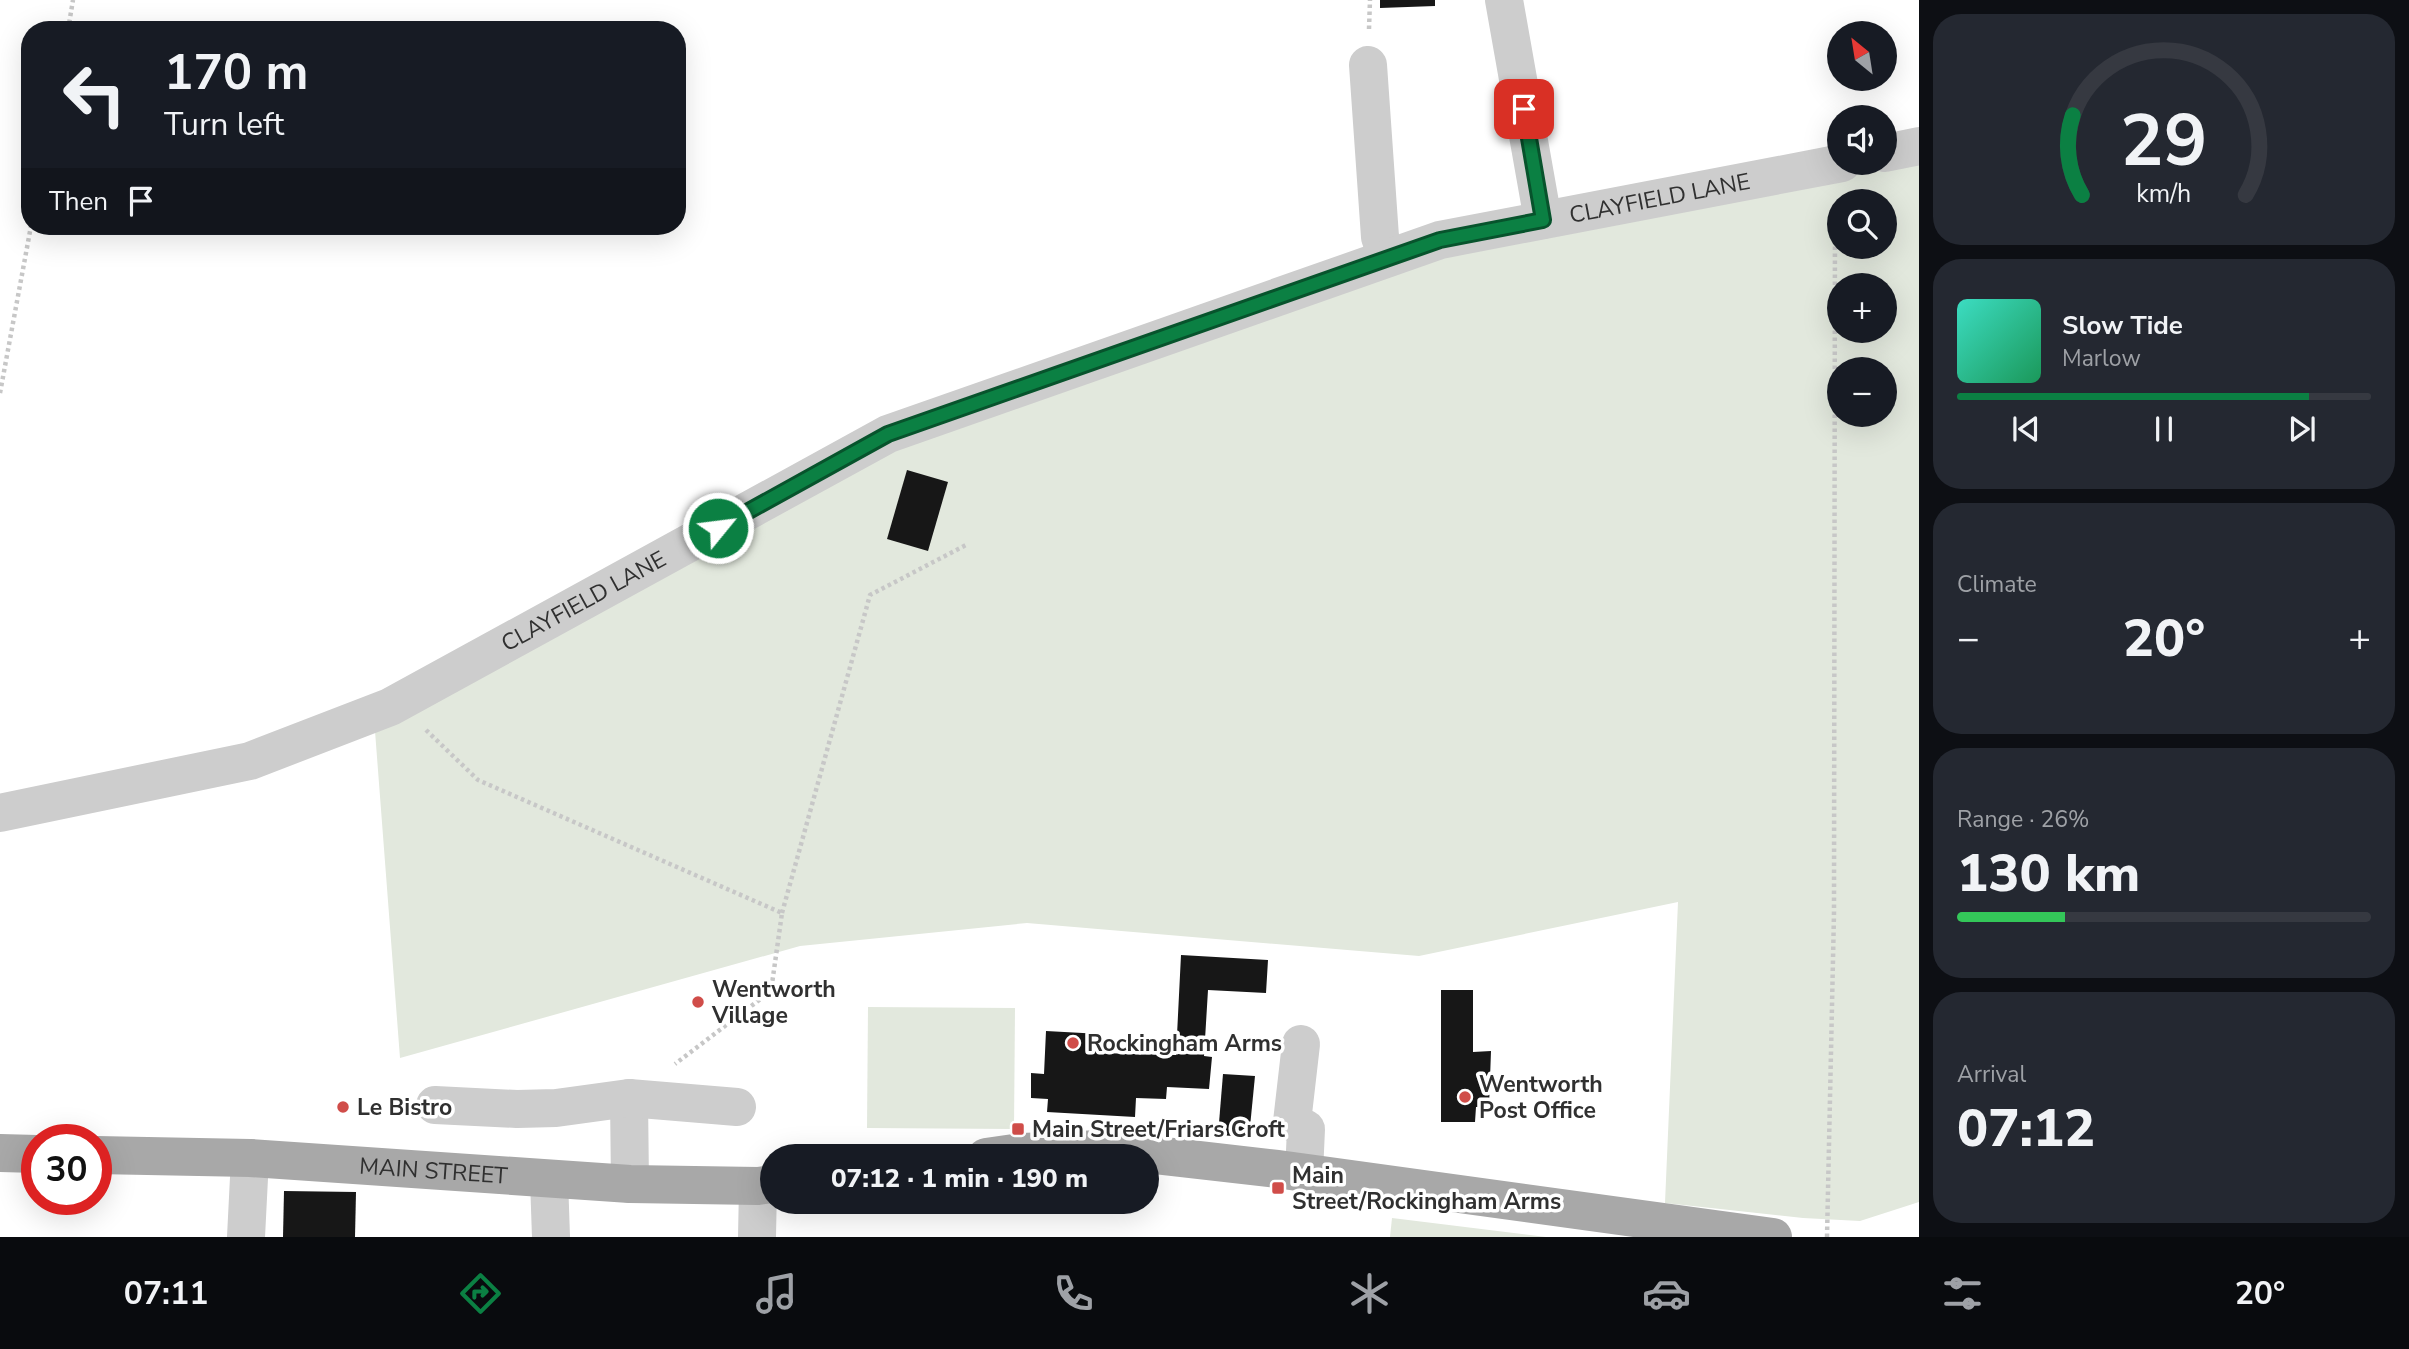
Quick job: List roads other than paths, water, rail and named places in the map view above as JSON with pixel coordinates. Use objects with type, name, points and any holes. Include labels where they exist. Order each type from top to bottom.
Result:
[{"type":"main road","points":[[0,1153],[21,1154]]},
{"type":"main road","name":"MAIN STREET","points":[[112,1155],[250,1158],[630,1184],[760,1185]]},
{"type":"main road","points":[[1159,1156],[1773,1237]]},
{"type":"street","points":[[1504,0],[1543,220]]},
{"type":"street","points":[[1368,65],[1380,237],[1387,258]]},
{"type":"street","points":[[1897,151],[1919,146]]},
{"type":"street","name":"CLAYFIELD LANE","points":[[0,813],[250,761],[401,702],[888,434],[1440,240],[1827,166]]},
{"type":"street","points":[[1301,1044],[1292,1122],[1306,1129],[1304,1173]]},
{"type":"street","points":[[629,1098],[630,1184]]},
{"type":"street","points":[[436,1105],[543,1108],[629,1098],[737,1107]]},
{"type":"street","points":[[246,1237],[250,1158]]},
{"type":"street","points":[[549,1179],[551,1237]]},
{"type":"street","points":[[757,1237],[761,1214]]},
{"type":"place","name":"Wentworth Village","points":[[698,1002]]},
{"type":"place","name":"Rockingham Arms","points":[[1073,1043]]},
{"type":"place","name":"Wentworth Post Office","points":[[1465,1097]]},
{"type":"place","name":"Le Bistro","points":[[343,1107]]},
{"type":"place","name":"Main Street/Friars Croft","points":[[1018,1129]]},
{"type":"place","name":"Main Street/Rockingham Arms","points":[[1278,1188]]}]
